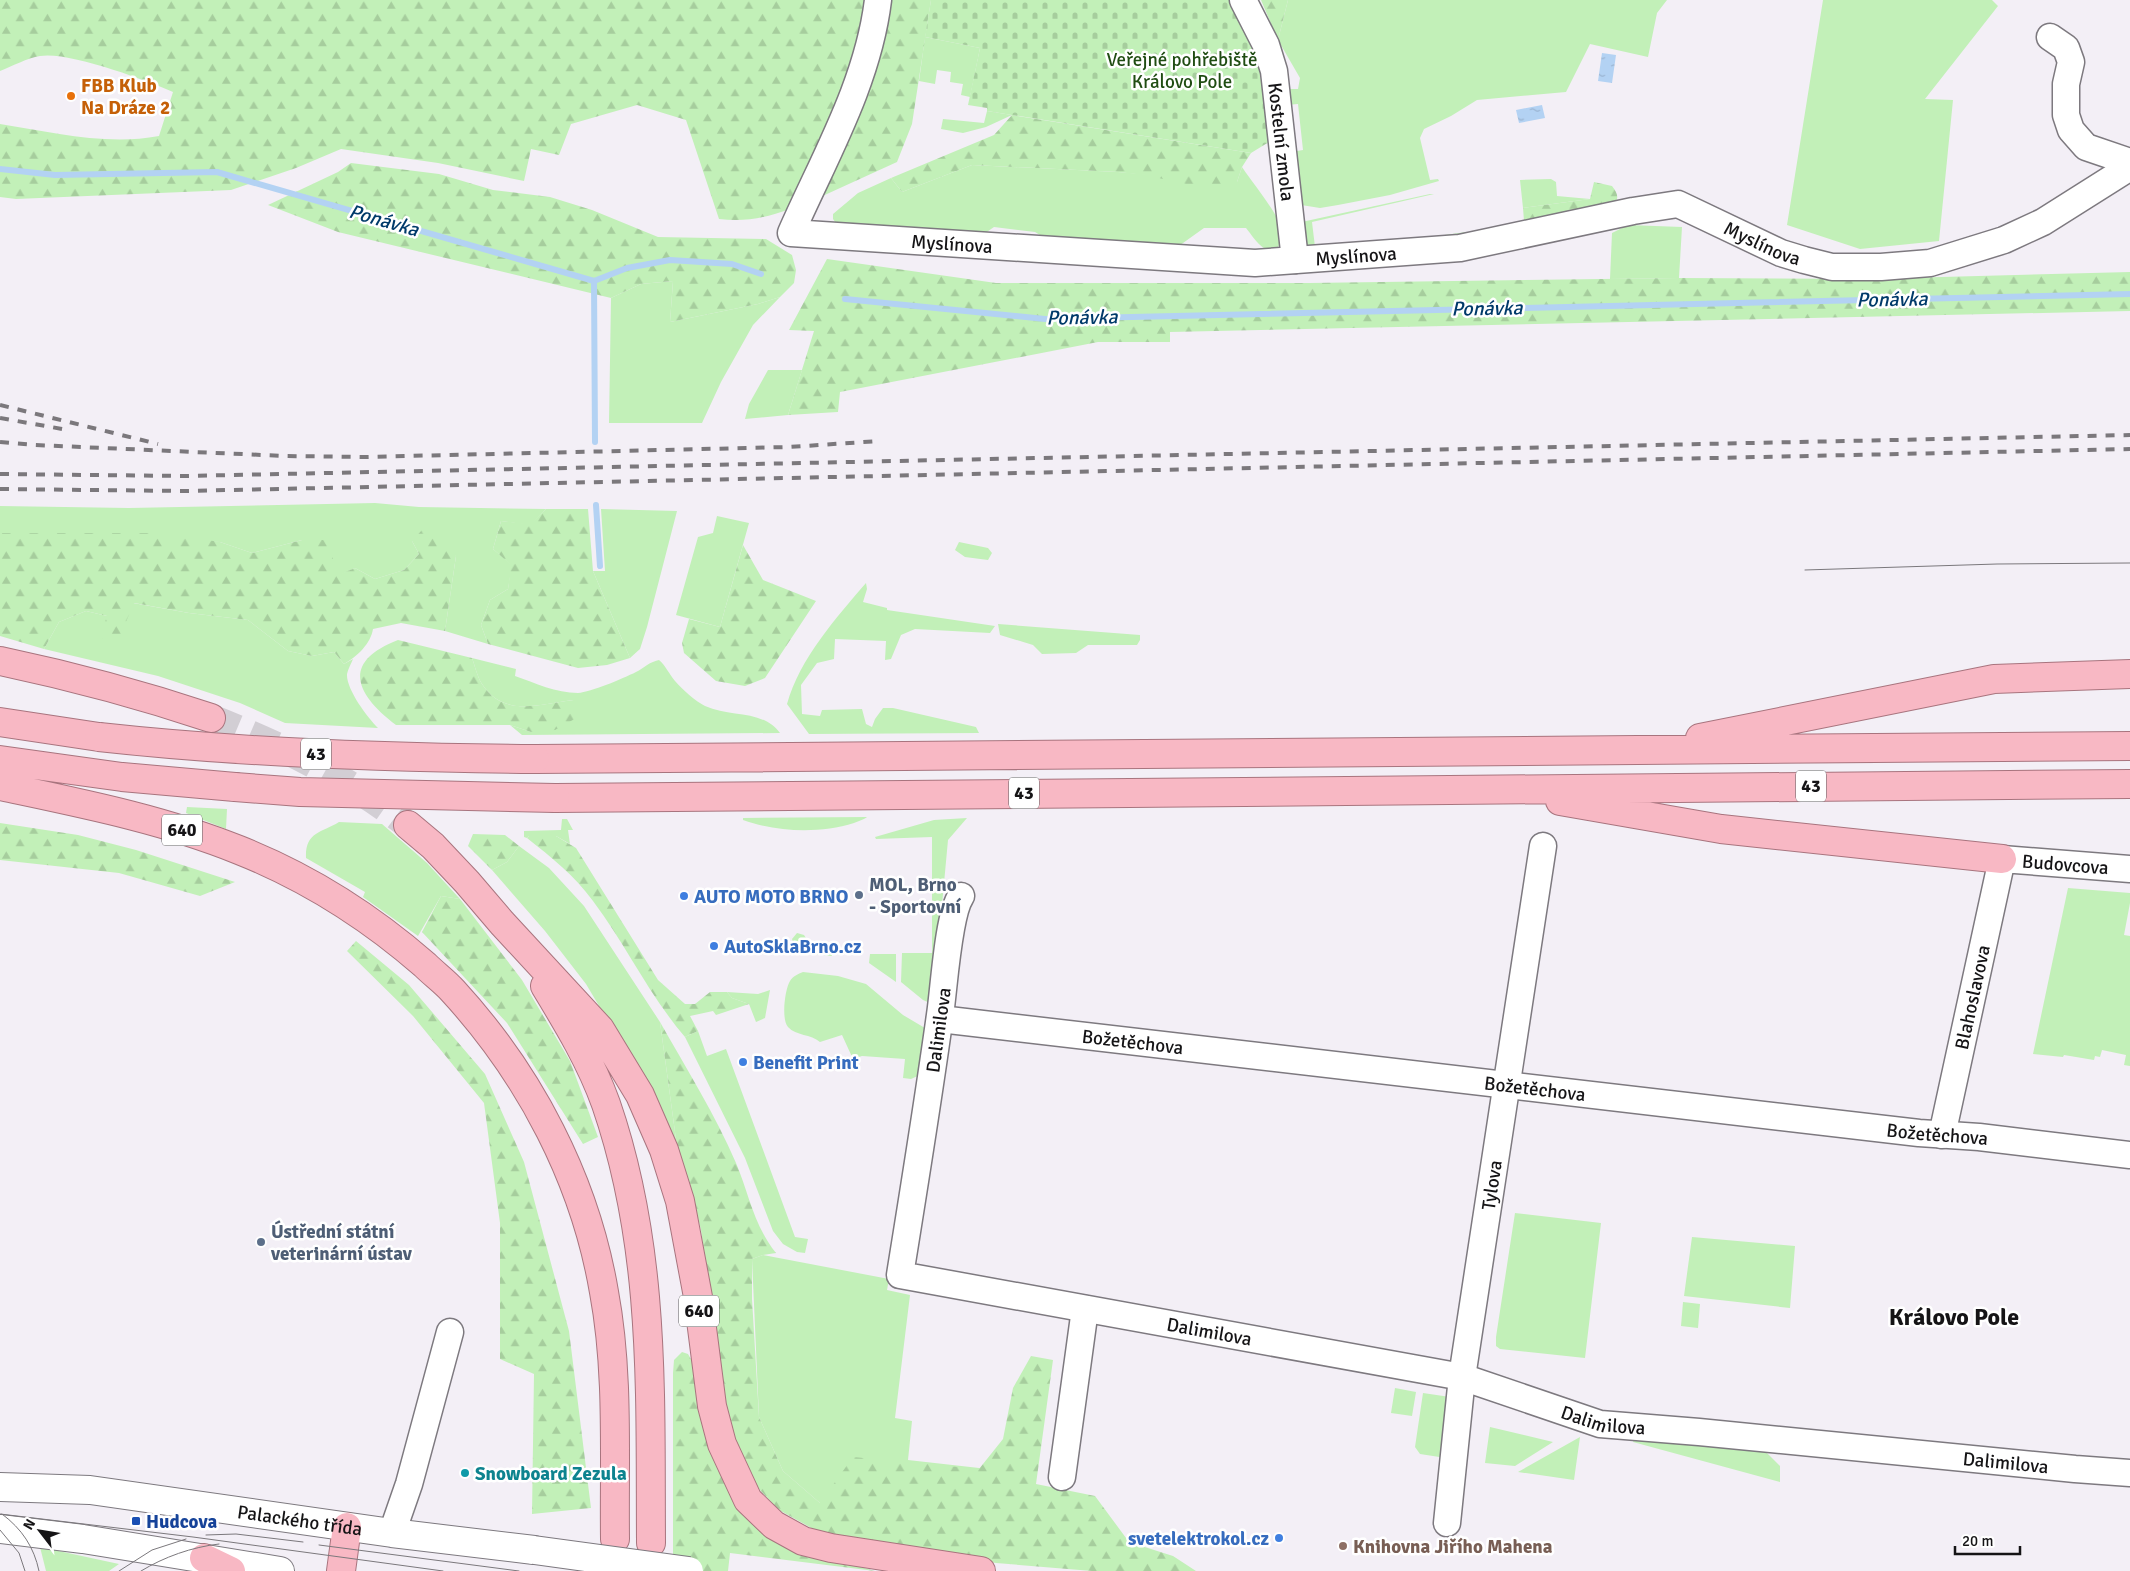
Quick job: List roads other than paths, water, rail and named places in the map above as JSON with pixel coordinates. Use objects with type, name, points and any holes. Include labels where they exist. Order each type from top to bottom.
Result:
[{"type":"highway","points":[[0,661],[78,679],[166,703],[211,718]]},
{"type":"highway","points":[[1635,751],[1994,679],[2130,674]]},
{"type":"highway","name":"43","points":[[0,722],[99,737],[233,750],[416,758],[535,759],[2130,746]]},
{"type":"highway","name":"43","points":[[0,760],[122,778],[300,792],[555,798],[2130,784]]},
{"type":"highway","points":[[0,784],[114,794],[231,787]]},
{"type":"highway","name":"640","points":[[0,784],[120,812],[241,850],[299,878],[352,908],[398,942],[452,990],[495,1043],[546,1122],[567,1164],[595,1248],[605,1293],[611,1353],[614,1402],[615,1539]]},
{"type":"highway","points":[[1492,789],[1721,829],[2002,859]]},
{"type":"highway","name":"640","points":[[408,824],[444,858],[600,1029],[640,1095],[664,1150],[680,1201],[698,1297],[712,1406],[722,1444],[748,1500],[774,1525],[803,1541],[832,1548],[980,1571]]},
{"type":"highway","name":"640","points":[[502,923],[534,968],[575,1036],[605,1103],[628,1176],[639,1236],[647,1304],[651,1543]]},
{"type":"highway","points":[[341,1571],[347,1527]]},
{"type":"highway","points":[[204,1558],[232,1571]]},
{"type":"street","name":"Myslínova","points":[[878,0],[863,68],[853,97],[791,233],[1255,263],[1460,248],[1633,211],[1678,204],[1781,253],[1832,267],[1881,267],[1930,263],[2004,240],[2043,222],[2130,168]]},
{"type":"street","name":"Kostelní zmola","points":[[1243,0],[1266,45],[1274,71],[1295,260]]},
{"type":"street","points":[[2050,37],[2066,48],[2077,52],[2066,84],[2066,115],[2071,130],[2086,147],[2130,162]]},
{"type":"street","name":"Tylova","points":[[1447,1523],[1462,1377],[1543,846]]},
{"type":"street","name":"Budovcova","points":[[2002,859],[2130,869]]},
{"type":"street","name":"Blahoslavova","points":[[1942,1135],[2002,859]]},
{"type":"street","name":"Dalimilova","points":[[961,896],[956,904],[900,1274],[1462,1377],[1600,1424],[2130,1473]]},
{"type":"street","name":"Božetěchova","points":[[940,1019],[2130,1155]]},
{"type":"street","points":[[1062,1477],[1085,1309]]},
{"type":"street","points":[[392,1533],[408,1484],[450,1332]]},
{"type":"street","name":"Palackého třída","points":[[0,1487],[90,1490],[347,1527],[688,1571]]},
{"type":"street","points":[[0,1529],[83,1539],[280,1571]]},
{"type":"water","points":[[1602,53],[1616,55],[1612,83],[1598,81]]},
{"type":"water","points":[[1542,105],[1545,118],[1519,123],[1516,110]]},
{"type":"waterway","name":"Ponávka","points":[[0,169],[55,175],[217,172],[594,281],[627,268],[670,260],[732,264],[761,274]]},
{"type":"waterway","points":[[594,281],[595,442]]},
{"type":"waterway","name":"Ponávka","points":[[845,299],[1045,319],[2130,294]]},
{"type":"waterway","points":[[596,505],[600,566]]},
{"type":"tunnel","points":[[211,718],[314,764],[362,792],[408,825]]},
{"type":"tram line","points":[[1805,570],[1997,564],[2130,563]]},
{"type":"tram line","points":[[0,1514],[193,1537],[443,1571]]},
{"type":"tram line","points":[[2,1514],[16,1526],[26,1539],[34,1554],[39,1571]]},
{"type":"tram line","points":[[0,1530],[19,1553],[25,1571]]},
{"type":"tram line","points":[[206,1535],[236,1534],[303,1542]]},
{"type":"tram line","points":[[119,1571],[152,1550],[186,1539]]},
{"type":"tram line","points":[[141,1571],[178,1553],[219,1544]]},
{"type":"tram line","points":[[319,1545],[519,1571]]},
{"type":"railway","points":[[0,405],[158,444]]},
{"type":"railway","points":[[0,418],[68,430]]},
{"type":"railway","points":[[0,474],[185,476],[2130,435]]},
{"type":"railway","points":[[0,442],[286,456],[364,457],[789,447],[879,441]]},
{"type":"railway","points":[[0,489],[184,491],[2130,449]]},
{"type":"place","name":"FBB Klub Na Dráze 2","points":[[71,96]]},
{"type":"place","name":"MOL, Brno - Sportovní","points":[[859,895]]},
{"type":"place","name":"AUTO MOTO BRNO","points":[[684,896]]},
{"type":"place","name":"AutoSklaBrno.cz","points":[[714,946]]},
{"type":"place","name":"Benefit Print","points":[[743,1062]]},
{"type":"place","name":"Ústřední státní veterinární ústav","points":[[261,1242]]},
{"type":"place","name":"Snowboard Zezula","points":[[465,1473]]},
{"type":"place","name":"Hudcova","points":[[136,1521]]},
{"type":"place","name":"svetelektrokol.cz","points":[[1279,1538]]},
{"type":"place","name":"Knihovna Jiřího Mahena","points":[[1343,1546]]},
{"type":"district","name":"Královo Pole","points":[[1954,1317]]},
{"type":"park label","name":"Veřejné pohřebiště Královo Pole","points":[[1182,70]]}]
